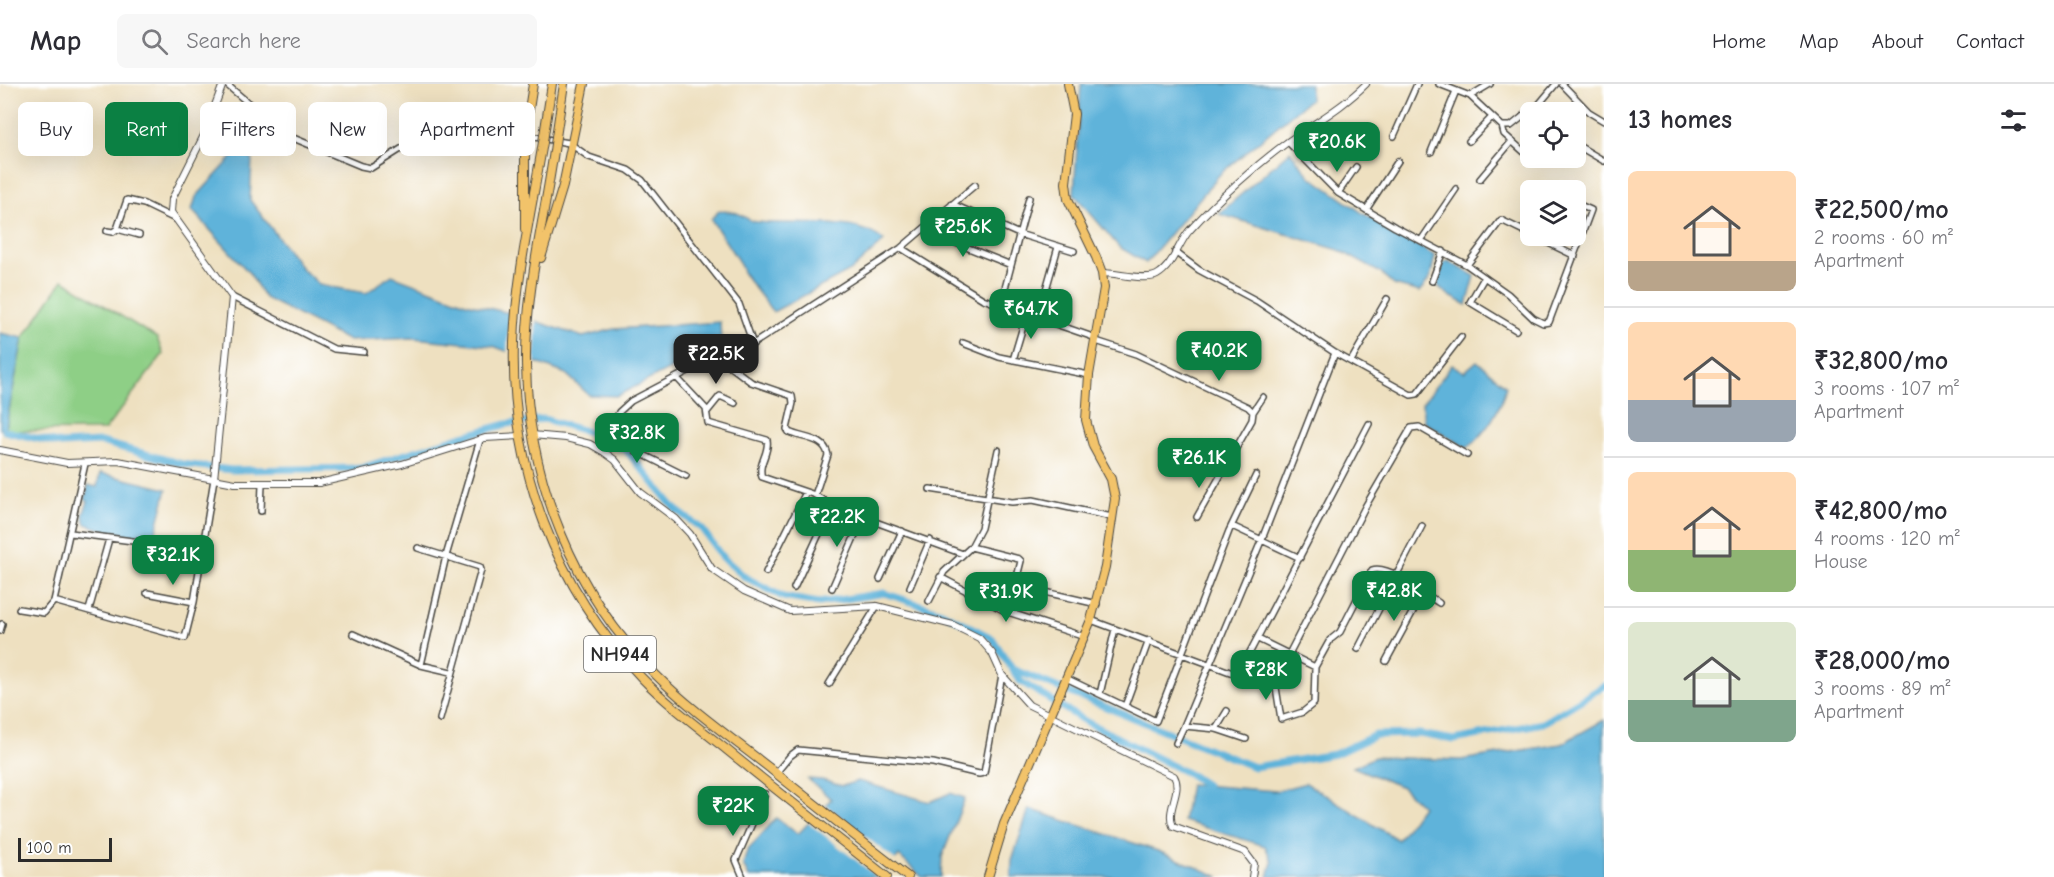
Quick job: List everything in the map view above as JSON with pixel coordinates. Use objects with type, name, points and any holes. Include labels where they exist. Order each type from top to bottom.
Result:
[{"type":"main road","points":[[530,102],[533,84]]},
{"type":"main road","name":"NH944","points":[[552,84],[519,290],[514,362],[520,433],[535,496],[553,546],[572,584],[608,638],[631,666],[667,702],[887,877]]},
{"type":"main road","name":"NH944","points":[[564,84],[531,292],[526,363],[532,431],[545,490],[563,538],[584,581],[610,620],[662,681],[908,877]]},
{"type":"main road","points":[[534,277],[549,236],[573,145],[584,84]]},
{"type":"main road","points":[[988,877],[1004,824],[1092,620],[1097,604],[1115,499],[1110,479],[1093,446],[1086,420],[1089,375],[1104,303],[1102,273],[1068,199],[1066,183],[1074,114],[1068,84]]},
{"type":"main road","points":[[523,266],[525,156]]},
{"type":"street","points":[[364,352],[333,349],[232,297],[175,219],[171,212],[172,199],[204,135],[224,84],[286,135],[371,168],[399,150]]},
{"type":"street","points":[[1102,273],[1150,277],[1167,267],[1188,232],[1288,142],[1333,113],[1366,84]]},
{"type":"street","points":[[1394,136],[1417,84]]},
{"type":"street","points":[[1438,84],[1470,96],[1502,126],[1511,126],[1520,121]]},
{"type":"street","points":[[1470,96],[1490,84]]},
{"type":"street","points":[[1544,102],[1556,84]]},
{"type":"street","points":[[1562,84],[1589,112],[1604,121]]},
{"type":"street","points":[[1431,152],[1456,91]]},
{"type":"street","points":[[1469,141],[1491,118]]},
{"type":"street","points":[[1502,126],[1504,134],[1520,148]]},
{"type":"street","points":[[535,137],[573,145],[589,157],[628,170],[642,180],[740,304],[753,344]]},
{"type":"street","points":[[1480,179],[1512,141]]},
{"type":"street","points":[[1288,142],[1338,193],[1467,265],[1508,294],[1533,318],[1543,323],[1549,322],[1578,246]]},
{"type":"street","points":[[1586,150],[1604,161]]},
{"type":"street","points":[[1366,210],[1398,161]]},
{"type":"street","points":[[1338,193],[1356,167]]},
{"type":"street","points":[[605,448],[619,412],[631,402],[696,367],[722,360],[753,344],[901,248],[975,185]]},
{"type":"street","points":[[1422,239],[1456,189]]},
{"type":"street","points":[[1000,307],[1029,198]]},
{"type":"street","points":[[107,231],[113,232],[117,229],[127,200],[132,200],[175,219]]},
{"type":"street","points":[[952,204],[1019,234],[1074,251]]},
{"type":"street","points":[[1586,208],[1591,210],[1586,224]]},
{"type":"street","points":[[1467,265],[1500,220],[1520,230]]},
{"type":"street","points":[[927,225],[956,243],[1011,265]]},
{"type":"street","points":[[117,229],[140,235]]},
{"type":"street","points":[[1551,246],[1575,256]]},
{"type":"street","points":[[1038,318],[1058,247]]},
{"type":"street","points":[[901,248],[983,299],[1000,307],[1027,313],[1136,354],[1253,412]]},
{"type":"street","points":[[1432,281],[1443,251]]},
{"type":"street","points":[[1175,252],[1199,270],[1257,301],[1335,352],[1404,393],[1414,395],[1461,337]]},
{"type":"street","points":[[1484,278],[1470,302],[1516,330]]},
{"type":"street","points":[[54,602],[185,638],[194,602],[214,477],[232,297]]},
{"type":"street","points":[[1351,361],[1387,299]]},
{"type":"street","points":[[1013,360],[1027,313]]},
{"type":"street","points":[[963,343],[1013,360],[1089,375]]},
{"type":"street","points":[[1176,742],[1262,539],[1335,352]]},
{"type":"street","points":[[722,360],[751,382],[792,396],[793,403],[787,429],[789,432],[822,443],[827,449],[828,455],[815,495]]},
{"type":"street","points":[[677,378],[707,412],[708,423],[767,440],[768,448],[760,468],[762,477],[815,495],[832,506],[963,554]]},
{"type":"street","points":[[707,412],[720,396],[735,403]]},
{"type":"street","points":[[1197,517],[1263,397]]},
{"type":"street","points":[[615,422],[636,451],[686,476]]},
{"type":"street","points":[[1092,620],[1238,675],[1369,424]]},
{"type":"street","points":[[1439,603],[1396,575],[1379,568],[1372,570],[1340,632],[1330,640],[1315,667],[1314,704],[1303,712],[1281,719],[1275,681],[1365,507],[1411,428],[1419,427],[1467,455]]},
{"type":"street","points":[[532,431],[605,448],[640,492],[676,519],[712,569],[744,591],[790,610],[877,606],[953,626],[979,638],[992,653],[1002,675],[1029,705],[1052,714],[1174,776],[1177,789],[1170,820],[1173,826],[1245,852],[1254,864],[1252,877]]},
{"type":"street","points":[[0,450],[67,463],[118,461],[262,484],[320,483],[402,464],[480,440],[520,433]]},
{"type":"street","points":[[422,665],[446,556],[480,440]]},
{"type":"street","points":[[929,601],[940,577],[971,547],[981,528],[998,450]]},
{"type":"street","points":[[19,609],[44,613],[54,602],[85,464]]},
{"type":"street","points":[[1066,682],[1100,694],[1156,721],[1232,526],[1256,475]]},
{"type":"street","points":[[261,512],[262,484]]},
{"type":"street","points":[[930,489],[1012,502],[1033,500],[1112,517]]},
{"type":"street","points":[[766,572],[806,492]]},
{"type":"street","points":[[794,588],[832,506]]},
{"type":"street","points":[[832,588],[864,518]]},
{"type":"street","points":[[1232,526],[1300,558]]},
{"type":"street","points":[[1358,649],[1422,526]]},
{"type":"street","points":[[880,579],[902,531]]},
{"type":"street","points":[[71,533],[109,539],[155,542],[202,550]]},
{"type":"street","points":[[89,610],[109,539]]},
{"type":"street","points":[[910,587],[930,540]]},
{"type":"street","points":[[971,547],[1021,561],[1005,611]]},
{"type":"street","points":[[418,548],[480,567],[481,570],[451,672],[448,694],[440,719]]},
{"type":"street","points":[[940,577],[1005,611],[1085,637]]},
{"type":"street","points":[[1015,585],[1097,604]]},
{"type":"street","points":[[147,593],[194,602]]},
{"type":"street","points":[[1386,661],[1423,593]]},
{"type":"street","points":[[829,684],[877,606]]},
{"type":"street","points":[[0,632],[2,624]]},
{"type":"street","points":[[1100,694],[1115,629]]},
{"type":"street","points":[[353,634],[422,665],[451,672]]},
{"type":"street","points":[[1258,639],[1315,667]]},
{"type":"street","points":[[1125,706],[1149,640]]},
{"type":"street","points":[[776,773],[798,750],[933,763],[979,774],[984,773],[1002,675]]},
{"type":"street","points":[[1216,729],[1227,711]]},
{"type":"street","points":[[1184,726],[1216,729],[1246,740]]},
{"type":"street","points":[[743,877],[736,860],[765,794]]},
{"type":"green space","points":[[63,280],[157,338],[163,354],[105,430],[5,431],[23,338]]},
{"type":"water","points":[[1081,84],[1310,84],[1310,99],[1220,174],[1146,263],[1119,247],[1074,194]]},
{"type":"water","points":[[1290,151],[1310,176],[1364,214],[1435,256],[1430,278],[1420,292],[1394,285],[1381,273],[1339,250],[1219,214]]},
{"type":"water","points":[[234,156],[248,156],[252,159],[250,200],[301,268],[320,285],[366,293],[392,275],[466,303],[514,314],[583,337],[614,329],[720,322],[721,343],[617,396],[589,395],[566,374],[493,346],[413,338],[349,341],[265,298],[250,274],[192,210],[196,197]]},
{"type":"water","points":[[719,211],[737,213],[755,222],[842,225],[872,233],[884,241],[852,270],[773,312],[744,274],[739,262],[711,219]]},
{"type":"water","points":[[1448,261],[1475,276],[1467,305],[1438,286],[1443,263]]},
{"type":"water","points":[[0,333],[23,338],[5,431],[0,429]]},
{"type":"water","points":[[1477,361],[1506,386],[1492,420],[1467,448],[1424,422],[1422,404],[1452,365],[1464,372]]},
{"type":"water","points":[[100,473],[167,489],[154,539],[109,532],[86,524],[83,515],[88,501],[85,499],[88,485],[97,487]]},
{"type":"water","points":[[1604,720],[1604,877],[1268,877],[1272,862],[1265,846],[1183,821],[1190,784],[1276,791],[1306,783],[1398,840],[1422,806],[1402,787],[1353,767],[1375,757],[1461,760],[1561,744]]},
{"type":"water","points":[[808,779],[822,780],[842,786],[858,781],[930,802],[950,793],[965,798],[942,857],[941,877],[922,877],[899,856],[882,877],[749,877],[743,865],[747,851],[776,818],[798,834],[831,799]]},
{"type":"water","points":[[1029,809],[1158,851],[1220,877],[1011,877],[1012,860]]},
{"type":"pier","points":[[510,310],[536,318],[535,363],[507,355]]},
{"type":"pier","points":[[823,803],[898,862],[886,877],[877,877],[806,821]]},
{"type":"waterway","points":[[5,431],[61,444],[101,442],[182,464],[232,470],[361,468],[507,424],[544,419],[589,432],[626,450],[675,509],[702,529],[722,557],[745,577],[783,597],[819,603],[884,593],[942,612],[992,638],[1020,681],[1083,720],[1191,775],[1206,785]]},
{"type":"waterway","points":[[1012,669],[1254,767],[1335,754],[1376,735],[1419,734],[1454,740],[1543,723],[1604,686]]}]
